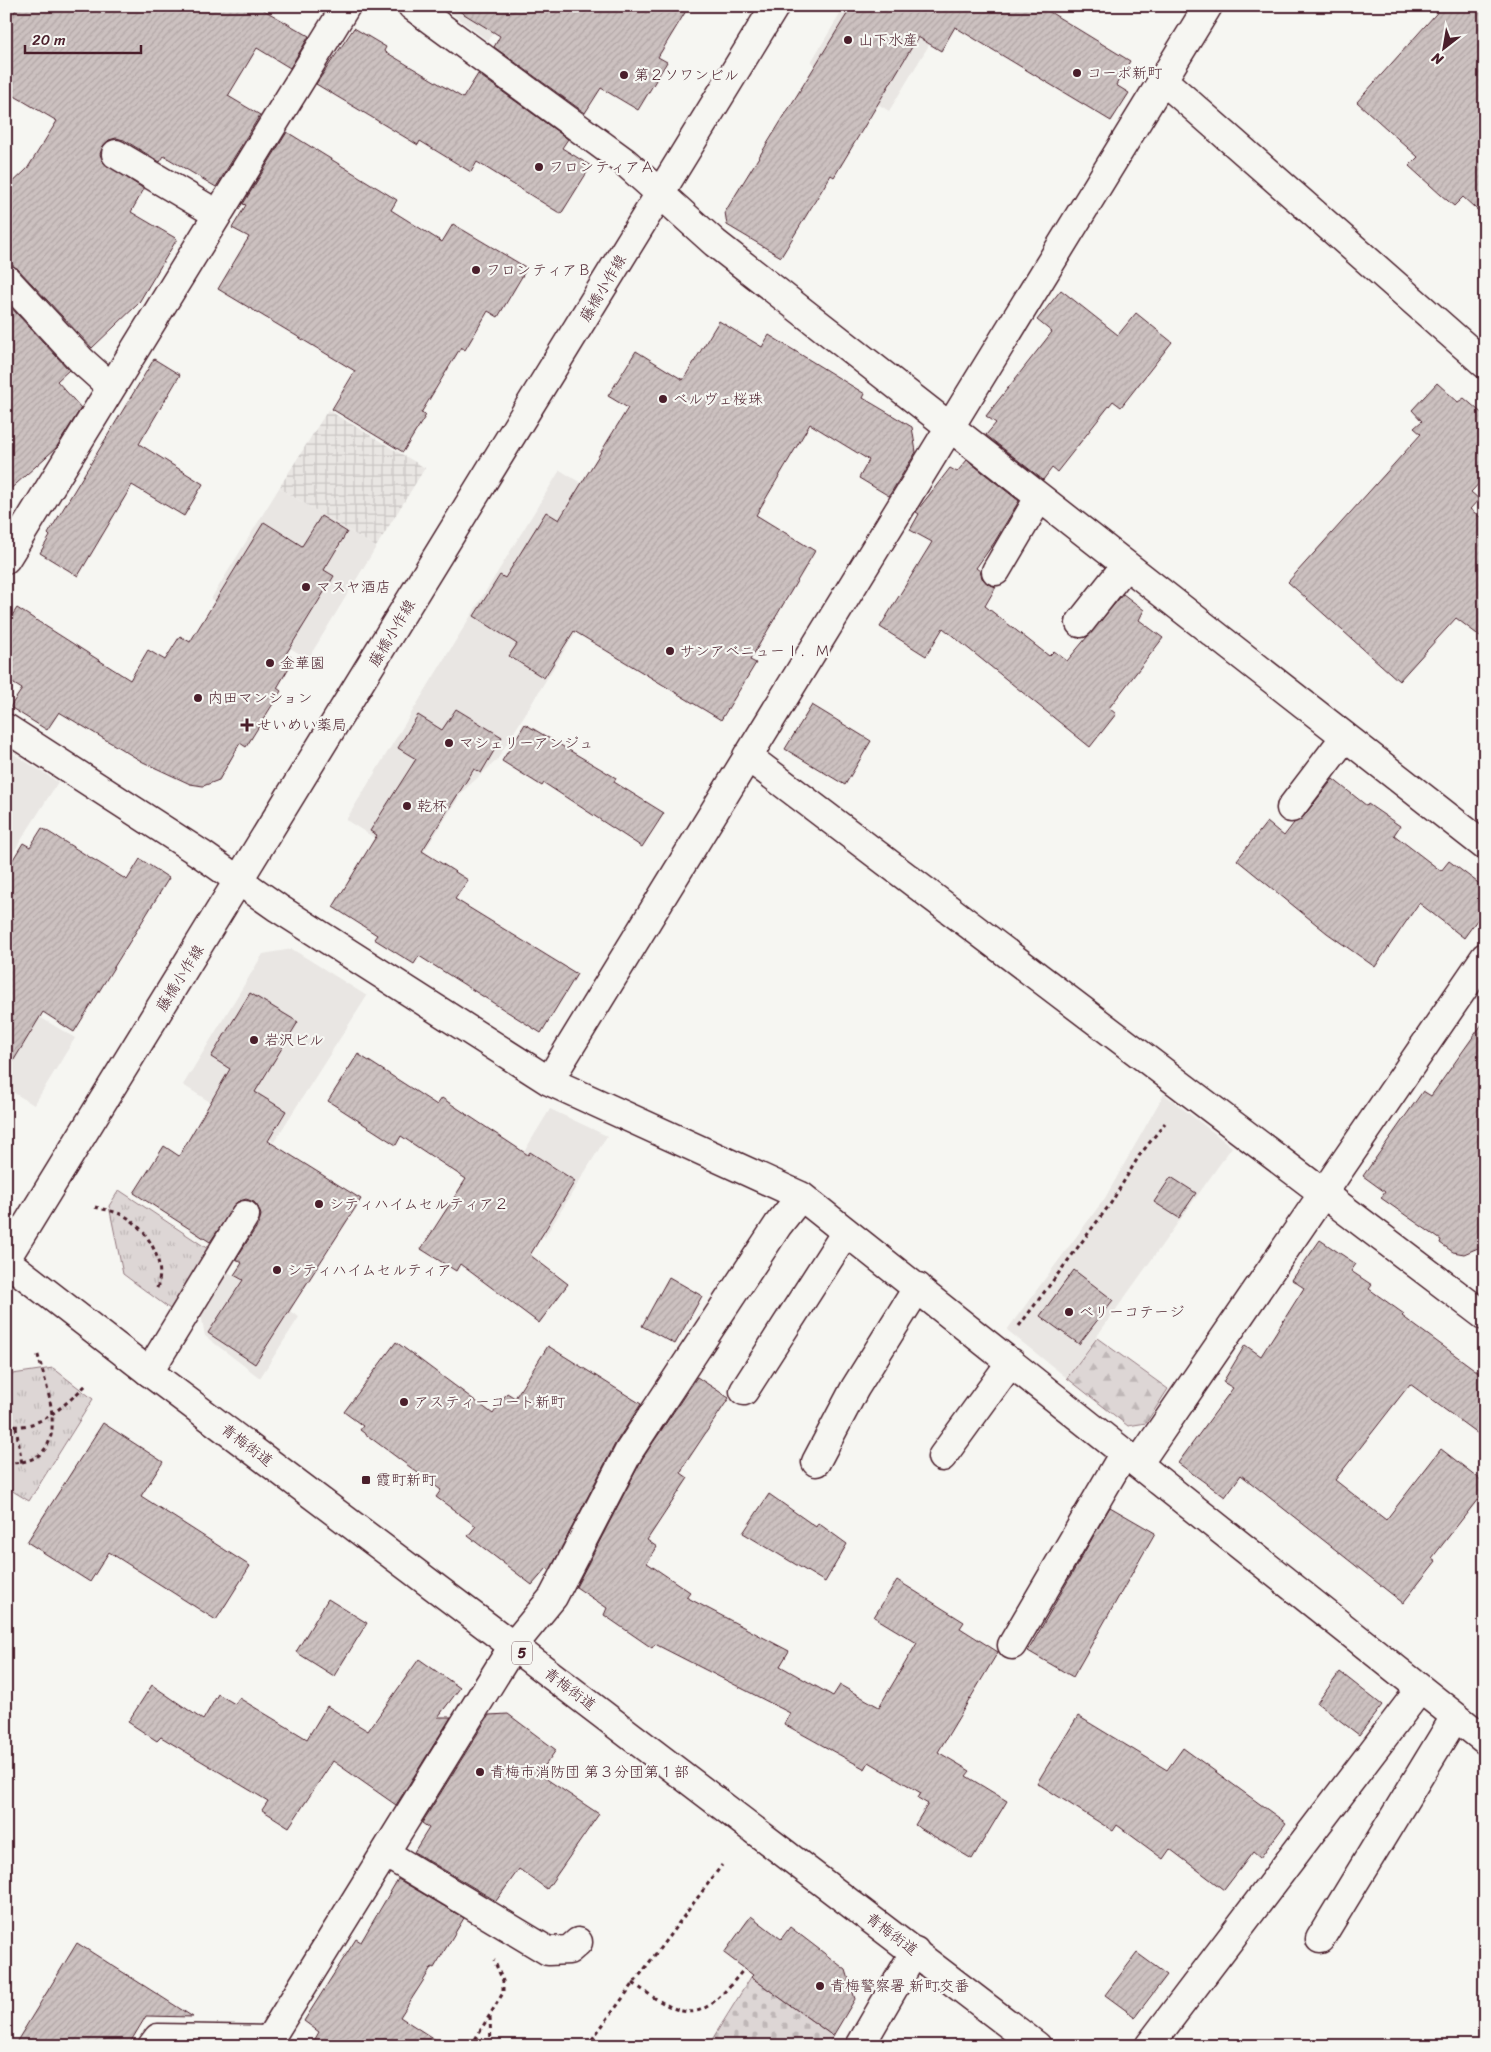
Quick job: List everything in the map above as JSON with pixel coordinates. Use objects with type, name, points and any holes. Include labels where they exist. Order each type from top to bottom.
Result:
[{"type":"street","points":[[6,559],[346,6]]},
{"type":"street","points":[[412,6],[625,162],[696,227],[1485,846]]},
{"type":"street","name":"藤橋小作線","points":[[6,1260],[775,6]]},
{"type":"street","points":[[549,1081],[1208,6]]},
{"type":"street","points":[[1163,80],[1485,364]]},
{"type":"street","points":[[116,154],[217,214]]},
{"type":"street","points":[[6,280],[82,361],[111,387]]},
{"type":"street","points":[[996,570],[1039,498]]},
{"type":"street","points":[[1080,624],[1126,565]]},
{"type":"street","points":[[6,728],[549,1081],[800,1196],[918,1287],[1485,1740]]},
{"type":"street","points":[[1291,808],[1345,736]]},
{"type":"street","points":[[747,756],[1485,1316]]},
{"type":"street","points":[[1012,1645],[1131,1458],[1325,1193],[1485,957]]},
{"type":"street","points":[[152,2046],[158,2038],[268,2043],[513,1646],[553,1597],[629,1451],[778,1225],[800,1196]]},
{"type":"street","points":[[149,1372],[245,1215]]},
{"type":"street","points":[[744,1391],[846,1232]]},
{"type":"street","name":"青梅街道","points":[[6,1260],[149,1372],[513,1646],[1038,2046]]},
{"type":"street","points":[[816,1462],[855,1388],[918,1287]]},
{"type":"street","points":[[942,1457],[1005,1358]]},
{"type":"street","points":[[1149,2046],[1420,1689]]},
{"type":"street","points":[[1320,1939],[1455,1717]]},
{"type":"street","points":[[385,1853],[548,1951],[569,1950],[578,1942]]},
{"type":"street","points":[[860,2046],[915,1951]]},
{"type":"path","points":[[1005,1358],[1111,1203],[1139,1156],[1165,1123]]},
{"type":"path","points":[[95,1207],[128,1218],[149,1241],[158,1257],[160,1270],[159,1285],[153,1296]]},
{"type":"path","points":[[6,1463],[22,1464],[40,1454],[52,1439],[53,1411],[37,1352]]},
{"type":"path","points":[[6,1425],[16,1427],[33,1424],[87,1384]]},
{"type":"path","points":[[16,1427],[22,1464]]},
{"type":"path","points":[[587,2046],[722,1865]]},
{"type":"path","points":[[471,2046],[503,1993],[503,1981],[490,1946],[501,1923]]},
{"type":"path","points":[[633,1983],[664,2006],[686,2013],[706,2008],[720,1998],[744,1969]]},
{"type":"path","points":[[490,2014],[491,2046]]},
{"type":"shaded area","points":[[442,6],[509,6],[488,41]]},
{"type":"shaded area","points":[[845,6],[887,6],[935,35],[889,111],[811,62]]},
{"type":"shaded area","points":[[328,410],[425,468],[376,547],[279,488]]},
{"type":"shaded area","points":[[560,470],[643,522],[497,760],[463,791],[416,864],[346,820]]},
{"type":"shaded area","points":[[279,488],[376,547],[308,659],[211,599]]},
{"type":"shaded area","points":[[6,749],[58,782],[6,864]]},
{"type":"shaded area","points":[[292,949],[367,996],[274,1142],[183,1085],[263,954]]},
{"type":"shaded area","points":[[6,997],[75,1038],[34,1105],[6,1088]]},
{"type":"shaded area","points":[[1164,1094],[1232,1147],[1067,1378],[1007,1330],[1105,1198]]},
{"type":"shaded area","points":[[550,1109],[607,1136],[545,1237],[493,1203]]},
{"type":"shaded area","points":[[228,1272],[299,1317],[260,1378],[205,1336],[201,1314]]},
{"type":"green space","points":[[119,1190],[208,1249],[170,1309],[123,1274],[109,1206]]},
{"type":"green space","points":[[1097,1338],[1168,1389],[1146,1423],[1128,1426],[1067,1378]]},
{"type":"green space","points":[[53,1368],[93,1399],[29,1501],[6,1487],[6,1375]]},
{"type":"green space","points":[[751,1977],[833,2036],[827,2046],[708,2046]]},
{"type":"building","points":[[18,6],[257,6],[309,36],[290,68],[257,48],[228,96],[260,115],[216,187],[164,156],[160,162],[124,140],[116,138],[109,140],[103,146],[100,154],[103,162],[144,189],[131,212],[177,239],[138,304],[92,348],[17,268],[6,264],[6,189],[27,169],[57,121],[6,91],[6,26]]},
{"type":"building","points":[[451,6],[689,6],[658,57],[667,62],[638,110],[601,88],[585,113],[494,47],[500,36]]},
{"type":"building","points":[[852,6],[1040,6],[1130,61],[1116,85],[1129,93],[1111,121],[955,27],[941,51],[918,37],[834,177],[831,175],[781,257],[727,225],[725,212]]},
{"type":"building","points":[[1443,6],[1485,6],[1485,217],[1463,197],[1454,206],[1441,195],[1409,166],[1418,157],[1357,102]]},
{"type":"building","points":[[354,28],[386,47],[384,51],[463,98],[478,74],[568,139],[562,148],[591,166],[561,214],[477,162],[471,172],[420,141],[418,145],[316,84]]},
{"type":"building","points":[[287,132],[397,200],[391,210],[442,242],[453,224],[527,268],[498,317],[488,311],[465,350],[461,347],[421,413],[426,415],[403,452],[332,409],[355,371],[218,289],[249,237],[232,228],[246,205],[243,204]]},
{"type":"building","points":[[1061,290],[1118,335],[1136,313],[1172,342],[1121,407],[1113,401],[1057,472],[1052,468],[1043,480],[986,435],[996,423],[986,416],[1052,332],[1037,320]]},
{"type":"building","points":[[6,302],[69,370],[57,381],[81,408],[56,448],[6,493]]},
{"type":"building","points":[[719,321],[762,347],[769,335],[865,394],[863,398],[912,427],[916,452],[889,496],[859,478],[869,460],[810,424],[756,515],[815,551],[750,660],[756,663],[721,720],[574,631],[544,678],[509,656],[517,644],[474,616],[500,575],[505,578],[546,512],[559,520],[628,408],[608,396],[636,351],[683,380]]},
{"type":"building","points":[[154,359],[180,375],[139,444],[203,484],[184,516],[132,485],[78,576],[40,553],[50,536],[48,534]]},
{"type":"building","points":[[1437,383],[1458,402],[1464,398],[1485,416],[1485,477],[1471,492],[1479,499],[1470,509],[1485,521],[1485,640],[1456,618],[1399,681],[1288,582],[1421,434],[1414,428],[1422,421],[1412,410]]},
{"type":"building","points":[[967,460],[1019,501],[994,543],[976,568],[988,584],[996,587],[985,606],[1049,656],[1054,651],[1067,661],[1123,594],[1144,610],[1139,620],[1163,638],[1109,708],[1116,714],[1090,747],[943,628],[926,656],[880,627],[932,542],[910,530],[919,514],[916,512],[950,468],[957,472]]},
{"type":"building","points":[[321,516],[347,532],[324,570],[334,576],[286,654],[294,659],[277,688],[281,691],[246,747],[240,743],[219,780],[203,786],[190,784],[143,762],[59,712],[47,730],[10,707],[22,689],[6,679],[6,625],[17,608],[130,680],[148,650],[165,660],[180,636],[190,642],[264,522],[302,546]]},
{"type":"building","points":[[812,705],[871,741],[845,785],[785,749]]},
{"type":"building","points":[[456,709],[502,737],[481,773],[474,769],[422,851],[468,880],[455,899],[577,974],[541,1033],[419,956],[414,964],[374,939],[377,935],[333,907],[377,835],[370,831],[416,759],[398,748],[418,715],[442,730]]},
{"type":"building","points":[[525,724],[616,778],[614,782],[664,813],[642,847],[544,783],[542,786],[502,761]]},
{"type":"building","points":[[1333,779],[1367,806],[1368,804],[1400,826],[1394,835],[1441,871],[1449,861],[1485,888],[1485,909],[1464,938],[1419,903],[1375,967],[1327,933],[1237,860],[1267,822],[1284,836],[1294,823],[1303,817]]},
{"type":"building","points":[[42,828],[127,880],[140,859],[169,878],[74,1032],[43,1012],[6,1073],[6,871],[23,843],[30,847]]},
{"type":"building","points":[[250,993],[298,1022],[255,1092],[286,1111],[268,1141],[361,1199],[255,1364],[208,1333],[243,1280],[234,1275],[242,1263],[236,1259],[259,1223],[261,1215],[258,1207],[254,1202],[246,1199],[237,1202],[210,1242],[134,1193],[164,1146],[179,1156],[230,1069],[211,1057]]},
{"type":"building","points":[[1485,1020],[1485,1245],[1464,1254],[1453,1252],[1440,1243],[1441,1240],[1381,1198],[1385,1192],[1363,1176],[1423,1091],[1431,1096]]},
{"type":"building","points":[[358,1054],[437,1105],[442,1098],[528,1155],[530,1152],[575,1181],[530,1255],[568,1284],[539,1323],[460,1264],[456,1271],[421,1249],[466,1179],[401,1136],[396,1145],[328,1101]]},
{"type":"building","points":[[1171,1177],[1196,1193],[1179,1218],[1154,1202]]},
{"type":"building","points":[[1320,1240],[1356,1264],[1351,1271],[1372,1285],[1369,1289],[1404,1314],[1402,1316],[1485,1377],[1485,1439],[1410,1384],[1335,1480],[1386,1520],[1441,1449],[1485,1483],[1485,1490],[1432,1558],[1436,1561],[1403,1603],[1241,1475],[1225,1497],[1178,1463],[1233,1388],[1223,1382],[1245,1345],[1261,1356],[1304,1288],[1292,1280]]},
{"type":"building","points":[[1074,1270],[1113,1300],[1079,1344],[1040,1316]]},
{"type":"building","points":[[669,1277],[702,1296],[675,1344],[642,1326]]},
{"type":"building","points":[[396,1342],[493,1414],[507,1393],[515,1398],[548,1346],[641,1404],[615,1444],[550,1570],[547,1568],[532,1585],[468,1536],[476,1526],[436,1497],[441,1490],[360,1430],[363,1426],[344,1412]]},
{"type":"building","points":[[697,1377],[729,1398],[685,1464],[681,1473],[688,1478],[647,1540],[657,1547],[647,1563],[690,1592],[686,1597],[789,1651],[780,1666],[833,1696],[840,1685],[879,1707],[917,1643],[874,1617],[897,1580],[964,1622],[960,1628],[998,1652],[938,1752],[970,1771],[966,1776],[1007,1801],[972,1859],[915,1825],[928,1804],[918,1798],[921,1793],[869,1762],[865,1769],[784,1724],[790,1713],[655,1644],[652,1648],[604,1615],[607,1608],[576,1587],[642,1459]]},
{"type":"building","points":[[103,1423],[163,1462],[141,1496],[250,1566],[216,1620],[109,1552],[90,1582],[27,1542]]},
{"type":"building","points":[[769,1494],[816,1527],[818,1523],[847,1544],[825,1582],[743,1533]]},
{"type":"building","points":[[1110,1507],[1155,1533],[1073,1677],[1028,1651]]},
{"type":"building","points":[[328,1599],[367,1623],[334,1676],[296,1652]]},
{"type":"building","points":[[419,1659],[460,1688],[438,1717],[451,1717],[396,1805],[333,1761],[289,1827],[262,1810],[268,1801],[161,1737],[157,1741],[128,1722],[152,1685],[203,1720],[218,1694],[235,1704],[239,1698],[307,1739],[327,1706],[368,1731]]},
{"type":"building","points":[[1340,1672],[1382,1705],[1359,1735],[1317,1703]]},
{"type":"building","points":[[508,1714],[556,1750],[539,1774],[599,1814],[547,1889],[519,1869],[496,1901],[414,1852],[429,1828],[422,1823],[489,1715]]},
{"type":"building","points":[[1078,1716],[1167,1770],[1183,1748],[1286,1823],[1260,1858],[1253,1852],[1224,1890],[1170,1849],[1163,1859],[1117,1825],[1113,1831],[1037,1783]]},
{"type":"building","points":[[398,1879],[464,1918],[434,1968],[432,1967],[400,2017],[445,2046],[311,2046],[319,2032],[304,2021],[356,1939],[361,1942]]},
{"type":"building","points":[[751,1916],[781,1939],[790,1927],[846,1970],[855,1999],[833,2036],[751,1977],[753,1975],[724,1953]]},
{"type":"building","points":[[77,1943],[193,2017],[146,2016],[128,2046],[14,2046]]},
{"type":"building","points":[[1137,1953],[1167,1975],[1135,2017],[1105,1995]]},
{"type":"place","name":"山下水産","points":[[848,40]]},
{"type":"place","name":"コーポ新町","points":[[1077,73]]},
{"type":"place","name":"第２ソワンビル","points":[[624,75]]},
{"type":"place","name":"フロンティアＡ","points":[[539,167]]},
{"type":"place","name":"フロンティアＢ","points":[[476,270]]},
{"type":"place","name":"ベルヴェ桜珠","points":[[663,399]]},
{"type":"place","name":"マスヤ酒店","points":[[306,587]]},
{"type":"place","name":"サンアベニューＩ．Ｍ","points":[[670,651]]},
{"type":"place","name":"金華園","points":[[270,663]]},
{"type":"place","name":"内田マンション","points":[[198,698]]},
{"type":"place","name":"せいめい薬局","points":[[247,725]]},
{"type":"place","name":"マシェリーアンジュ","points":[[449,743]]},
{"type":"place","name":"乾杯","points":[[407,806]]},
{"type":"place","name":"岩沢ビル","points":[[254,1040]]},
{"type":"place","name":"シティハイムセルティア２","points":[[319,1204]]},
{"type":"place","name":"シティハイムセルティア","points":[[277,1270]]},
{"type":"place","name":"ベリーコテージ","points":[[1069,1312]]},
{"type":"place","name":"アスティーコート新町","points":[[404,1402]]},
{"type":"place","name":"霞町新町","points":[[366,1480]]},
{"type":"place","name":"青梅市消防団 第３分団第１部","points":[[480,1772]]},
{"type":"place","name":"青梅警察署 新町交番","points":[[820,1986]]}]
